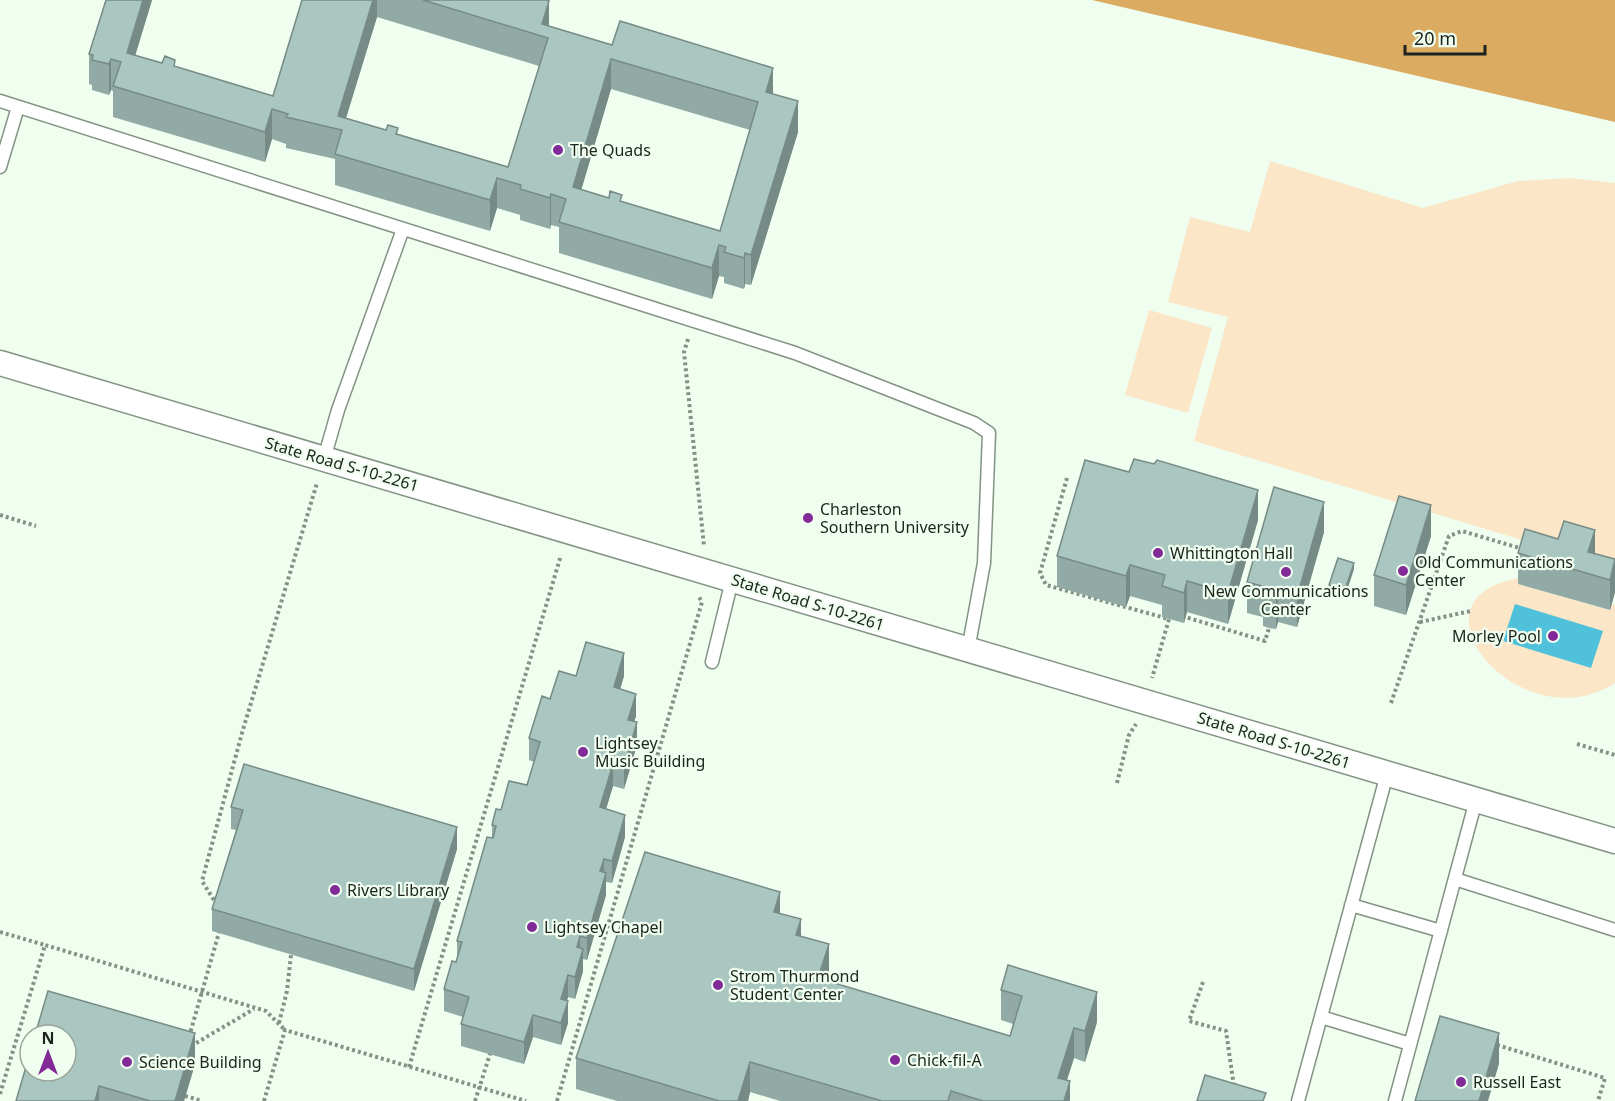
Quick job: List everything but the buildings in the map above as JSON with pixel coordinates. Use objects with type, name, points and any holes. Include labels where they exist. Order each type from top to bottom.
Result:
[{"type":"street","name":"State Road S-10-2261","points":[[0,363],[1615,841]]},
{"type":"lane","points":[[0,101],[795,353],[974,423],[988,433],[984,563],[968,650]]},
{"type":"lane","points":[[0,167],[18,107]]},
{"type":"lane","points":[[324,459],[338,410],[403,229]]},
{"type":"lane","points":[[712,662],[732,580]]},
{"type":"lane","points":[[1298,1101],[1387,774]]},
{"type":"lane","points":[[1395,1101],[1476,800]]},
{"type":"lane","points":[[1455,879],[1615,930]]},
{"type":"lane","points":[[1351,905],[1441,931]]},
{"type":"lane","points":[[1321,1017],[1410,1044]]},
{"type":"path","points":[[557,1101],[702,602],[691,586],[704,549],[684,352],[694,321]]},
{"type":"path","points":[[218,908],[202,881],[242,733],[324,459]]},
{"type":"path","points":[[1067,478],[1040,573],[1046,585],[1169,619]]},
{"type":"path","points":[[0,515],[36,526]]},
{"type":"path","points":[[409,1067],[568,531]]},
{"type":"path","points":[[1391,703],[1449,536],[1462,531],[1528,550]]},
{"type":"path","points":[[1419,622],[1471,611]]},
{"type":"path","points":[[1117,783],[1130,735],[1141,718],[1170,613]]},
{"type":"path","points":[[1178,615],[1265,641],[1269,628]]},
{"type":"path","points":[[1577,744],[1615,755]]},
{"type":"path","points":[[224,918],[185,1049],[255,1008]]},
{"type":"path","points":[[0,932],[266,1011],[285,1030],[526,1101]]},
{"type":"path","points":[[0,1094],[45,945]]},
{"type":"path","points":[[279,1024],[287,991],[291,955]]},
{"type":"path","points":[[1203,982],[1189,1021],[1226,1031],[1235,1095]]},
{"type":"path","points":[[264,1101],[285,1030]]},
{"type":"path","points":[[1494,1044],[1605,1078],[1598,1101]]},
{"type":"path","points":[[475,1101],[490,1054]]},
{"type":"path","points":[[185,1096],[202,1101]]},
{"type":"shaded area","points":[[1092,0],[1615,0],[1615,122]]},
{"type":"shaded area","points":[[1270,161],[1423,208],[1518,181],[1570,178],[1615,183],[1615,568],[1194,441],[1228,317],[1168,302],[1190,217],[1250,232]]},
{"type":"shaded area","points":[[1149,310],[1212,328],[1188,413],[1125,395]]},
{"type":"shaded area","points":[[1520,578],[1518,584],[1609,610],[1612,604],[1615,605],[1615,683],[1579,697],[1544,695],[1512,682],[1486,661],[1471,636],[1470,611],[1485,591]]},
{"type":"water","name":"Morley Pool","points":[[1515,604],[1603,631],[1591,668],[1503,641]]},
{"type":"place","name":"The Quads","points":[[558,150]]},
{"type":"place","name":"Charleston Southern University","points":[[808,518]]},
{"type":"place","name":"Whittington Hall","points":[[1158,553]]},
{"type":"place","name":"Old Communications Center","points":[[1403,571]]},
{"type":"place","name":"New Communications Center","points":[[1286,572]]},
{"type":"place","name":"Morley Pool","points":[[1553,636]]},
{"type":"place","name":"Lightsey Music Building","points":[[583,752]]},
{"type":"place","name":"Rivers Library","points":[[335,890]]},
{"type":"place","name":"Lightsey Chapel","points":[[532,927]]},
{"type":"place","name":"Strom Thurmond Student Center","points":[[718,985]]},
{"type":"place","name":"Chick-fil-A","points":[[895,1060]]},
{"type":"place","name":"Science Building","points":[[127,1062]]},
{"type":"place","name":"Russell East","points":[[1461,1082]]}]
